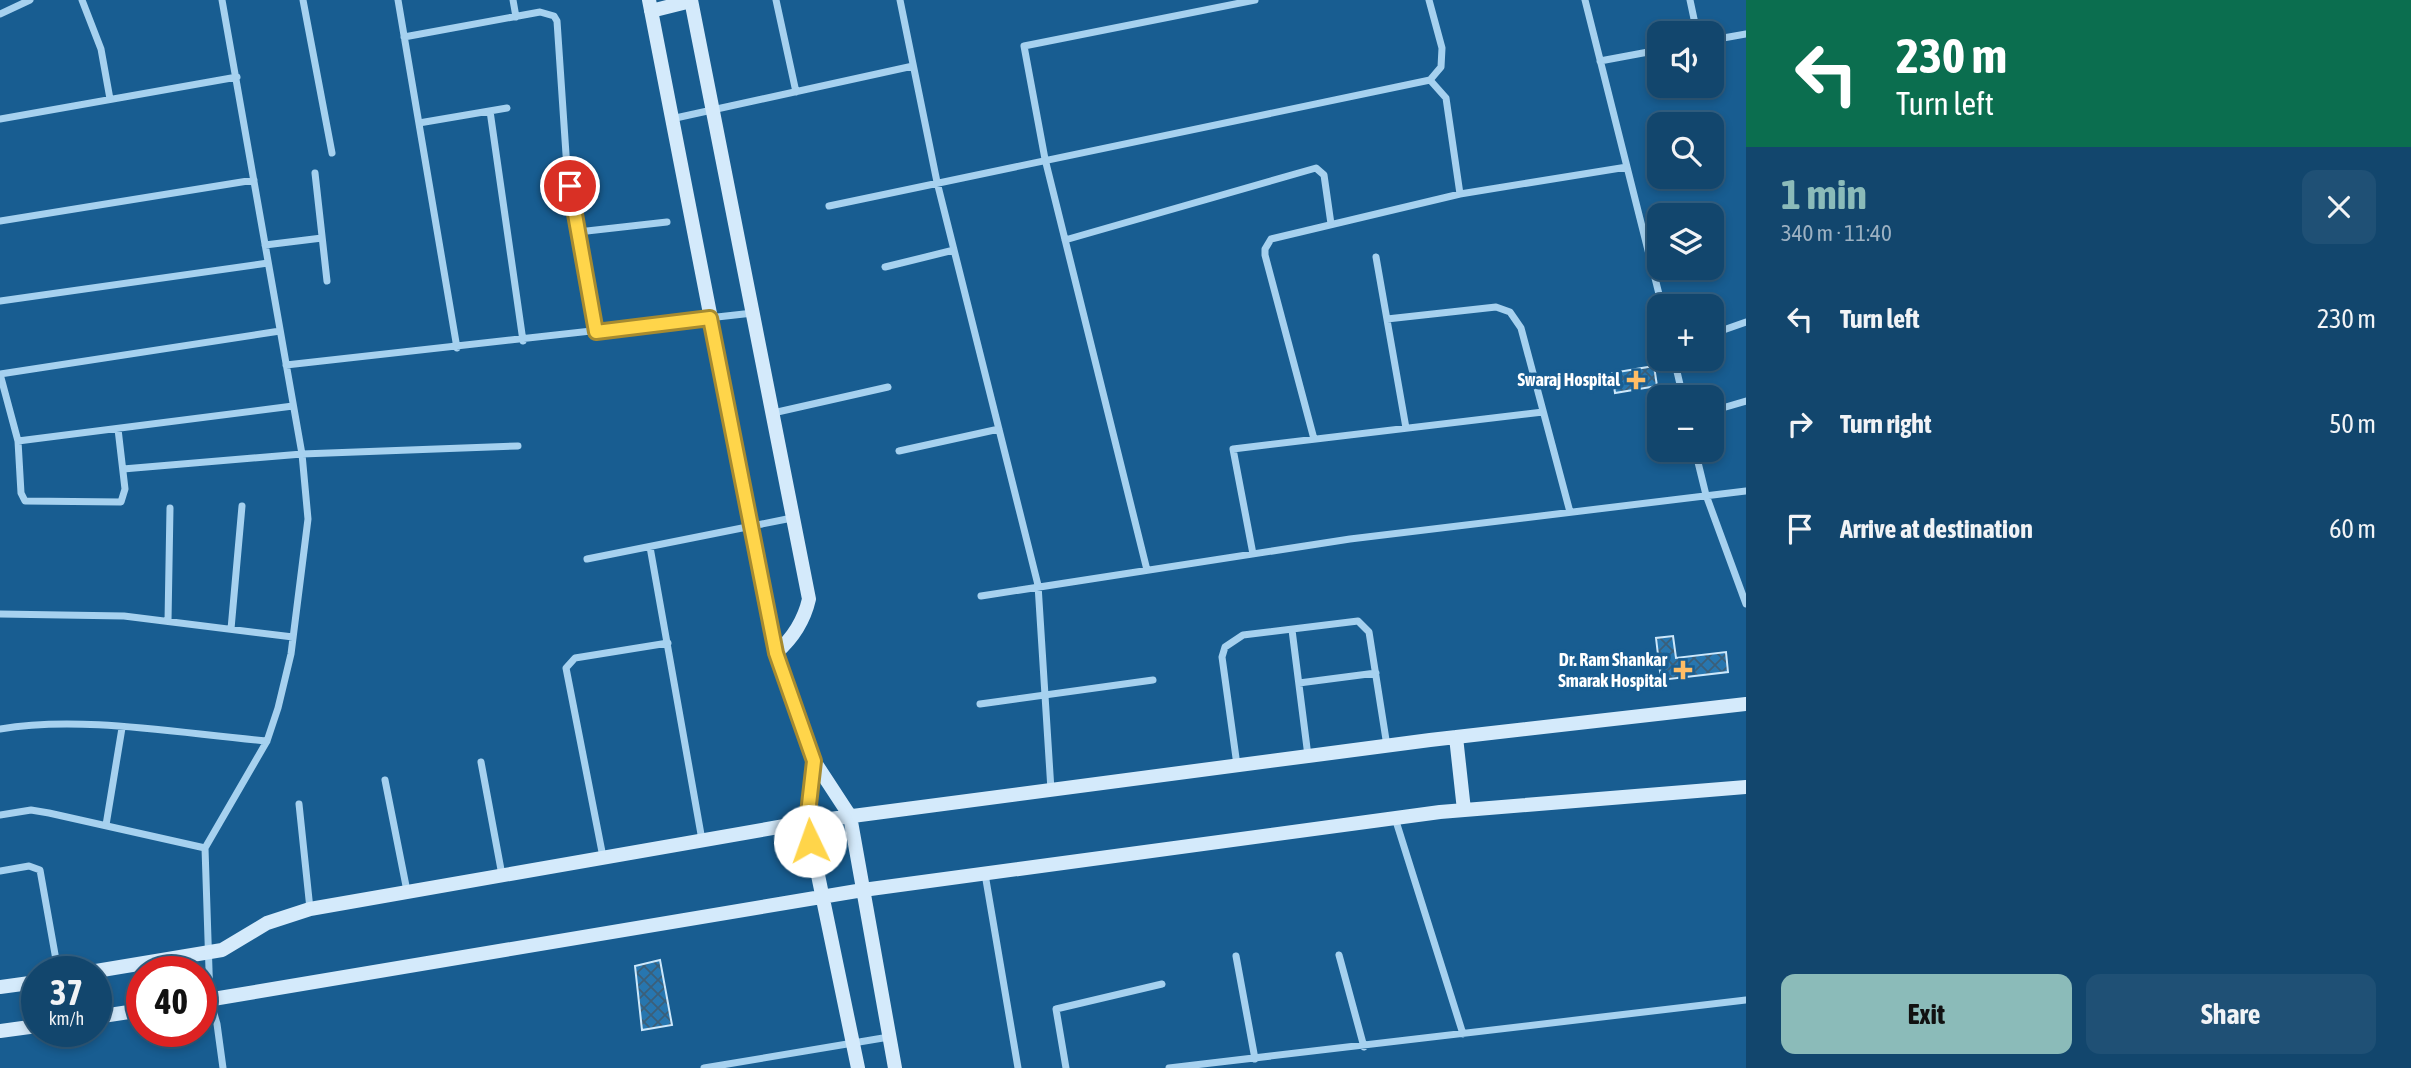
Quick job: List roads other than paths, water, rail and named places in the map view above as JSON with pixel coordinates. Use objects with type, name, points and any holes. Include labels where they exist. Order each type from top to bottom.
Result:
[{"type":"street","points":[[0,14],[30,0]]},
{"type":"street","points":[[82,0],[100,49],[110,99]]},
{"type":"street","points":[[208,956],[205,848],[267,741],[278,708],[293,637],[308,519],[302,454],[222,0]]},
{"type":"street","points":[[303,0],[332,153]]},
{"type":"street","points":[[398,0],[457,348]]},
{"type":"street","points":[[513,0],[516,17]]},
{"type":"street","points":[[776,0],[796,92]]},
{"type":"street","points":[[900,0],[937,182],[1038,585],[1051,790]]},
{"type":"street","points":[[1147,569],[1045,159],[1024,46],[1255,0]]},
{"type":"street","points":[[829,206],[1430,80],[1441,67],[1442,48],[1429,0]]},
{"type":"street","points":[[1585,0],[1659,294]]},
{"type":"street","points":[[1690,0],[1694,21]]},
{"type":"street","points":[[776,653],[787,643],[805,616],[809,599],[714,110],[691,1],[650,5],[776,653],[814,761],[850,816],[895,1068]]},
{"type":"street","points":[[404,37],[548,12],[556,21],[566,160],[596,332]]},
{"type":"street","points":[[1724,38],[1746,34]]},
{"type":"street","points":[[1600,61],[1647,52]]},
{"type":"street","points":[[671,119],[913,66]]},
{"type":"street","points":[[0,119],[237,77]]},
{"type":"street","points":[[1430,80],[1446,97],[1460,194]]},
{"type":"street","points":[[419,124],[507,108]]},
{"type":"street","points":[[490,111],[523,341]]},
{"type":"street","points":[[1314,439],[1265,249],[1271,239],[1460,194],[1627,167]]},
{"type":"street","points":[[1065,240],[1316,169],[1324,176],[1331,224]]},
{"type":"street","points":[[315,173],[327,281]]},
{"type":"street","points":[[0,221],[254,180]]},
{"type":"street","points":[[578,232],[667,222]]},
{"type":"street","points":[[265,245],[322,238]]},
{"type":"street","points":[[885,267],[954,250]]},
{"type":"street","points":[[1376,257],[1406,428]]},
{"type":"street","points":[[0,301],[268,263]]},
{"type":"street","points":[[1387,318],[1496,307],[1510,312],[1521,328],[1570,512]]},
{"type":"street","points":[[286,365],[523,341],[752,313]]},
{"type":"street","points":[[1724,330],[1746,322]]},
{"type":"street","points":[[118,429],[125,489],[121,502],[25,501],[21,493],[18,441],[0,374],[280,331]]},
{"type":"street","points":[[772,414],[888,387]]},
{"type":"street","points":[[1724,407],[1746,401]]},
{"type":"street","points":[[18,441],[293,406]]},
{"type":"street","points":[[1253,554],[1233,449],[1543,412]]},
{"type":"street","points":[[900,451],[999,429]]},
{"type":"street","points":[[122,469],[302,454],[518,446]]},
{"type":"street","points":[[1698,462],[1706,495],[1746,604]]},
{"type":"street","points":[[981,596],[1038,585],[1253,554],[1746,491]]},
{"type":"street","points":[[231,629],[242,506]]},
{"type":"street","points":[[168,621],[170,508]]},
{"type":"street","points":[[587,559],[792,518]]},
{"type":"street","points":[[650,547],[702,840]]},
{"type":"street","points":[[0,614],[124,616],[293,637]]},
{"type":"street","points":[[1237,766],[1222,657],[1225,647],[1243,635],[1358,621],[1364,624],[1369,632],[1387,746]]},
{"type":"street","points":[[1292,630],[1308,756]]},
{"type":"street","points":[[603,858],[566,668],[575,658],[668,643]]},
{"type":"street","points":[[1299,683],[1376,673]]},
{"type":"street","points":[[980,705],[1153,680]]},
{"type":"street","points":[[112,968],[222,950],[267,923],[310,909],[807,822],[1457,737],[1746,704]]},
{"type":"street","points":[[0,729],[29,724],[122,728],[267,741]]},
{"type":"street","points":[[106,825],[122,728]]},
{"type":"street","points":[[1457,737],[1464,810]]},
{"type":"street","points":[[814,761],[807,822],[858,1068]]},
{"type":"street","points":[[481,762],[502,875]]},
{"type":"street","points":[[385,780],[408,892]]},
{"type":"street","points":[[217,999],[863,890],[1395,818],[1746,787]]},
{"type":"street","points":[[299,804],[310,909]]},
{"type":"street","points":[[0,815],[30,810],[205,848]]},
{"type":"street","points":[[1395,818],[1463,1034]]},
{"type":"street","points":[[0,871],[29,866],[40,870],[55,956]]},
{"type":"street","points":[[985,874],[1017,1068]]},
{"type":"street","points":[[1339,955],[1364,1046]]},
{"type":"street","points":[[1236,956],[1255,1059]]},
{"type":"street","points":[[0,987],[21,984]]},
{"type":"street","points":[[1066,1068],[1056,1010],[1162,984]]},
{"type":"street","points":[[1169,1068],[1746,1000]]},
{"type":"street","points":[[217,1024],[223,1068]]},
{"type":"street","points":[[0,1031],[21,1028]]},
{"type":"street","points":[[704,1068],[889,1037]]},
{"type":"place","name":"Swaraj Hospital","points":[[1636,380]]},
{"type":"place","name":"Dr. Ram Shankar Smarak Hospital","points":[[1683,670]]}]
